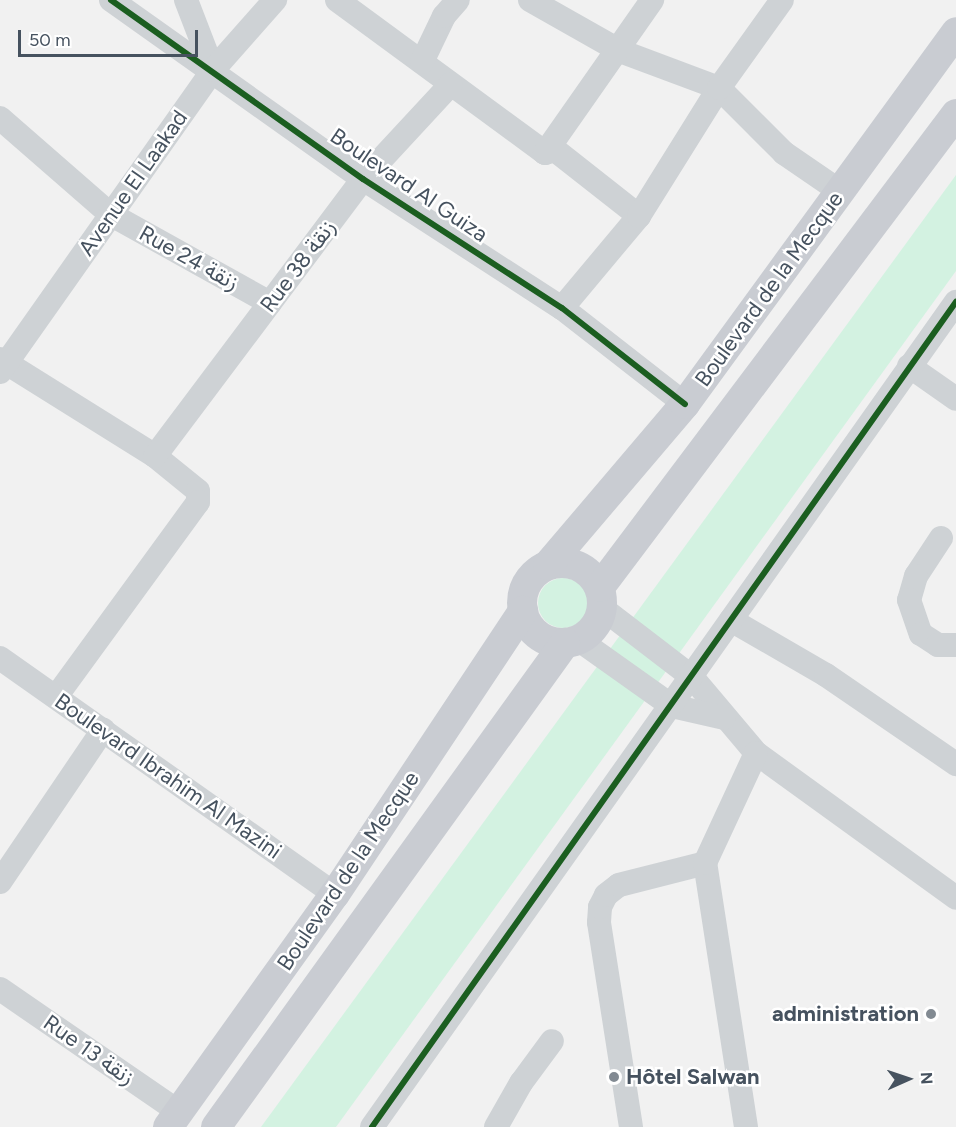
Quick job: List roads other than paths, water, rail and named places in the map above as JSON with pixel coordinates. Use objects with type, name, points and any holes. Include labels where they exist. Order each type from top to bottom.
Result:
[{"type":"main road","name":"Boulevard de la Mecque","points":[[548,565],[685,404],[956,32]]},
{"type":"main road","name":"Boulevard de la Mecque","points":[[601,598],[951,131]]},
{"type":"main road","points":[[573,564],[584,569],[601,598],[598,621],[572,642],[553,643],[533,631],[523,610],[525,588],[548,565],[573,564]]},
{"type":"main road","name":"Boulevard de la Mecque","points":[[173,1120],[335,894],[523,610]]},
{"type":"main road","name":"Boulevard de la Mecque","points":[[224,1124],[572,642]]},
{"type":"street","name":"Boulevard Al Guiza","points":[[111,0],[213,70],[363,179],[562,308],[685,404]]},
{"type":"street","points":[[186,0],[213,70]]},
{"type":"street","name":"Avenue El Laakad","points":[[2,364],[213,70],[275,0]]},
{"type":"street","points":[[337,0],[545,153]]},
{"type":"street","points":[[422,62],[444,16],[458,0]]},
{"type":"street","points":[[530,0],[620,51],[718,88],[784,153],[841,192]]},
{"type":"street","points":[[545,153],[620,51],[652,0]]},
{"type":"street","points":[[562,308],[639,216],[718,88],[779,1]]},
{"type":"street","name":"Rue 38 زنقة","points":[[155,456],[363,179],[451,84]]},
{"type":"street","name":"Rue 24 زنقة","points":[[0,118],[110,214],[270,303]]},
{"type":"street","points":[[545,153],[555,150],[639,216]]},
{"type":"street","points":[[372,1127],[956,302]]},
{"type":"street","points":[[2,364],[155,456],[193,484],[198,491],[198,502],[56,697]]},
{"type":"street","points":[[909,366],[956,399]]},
{"type":"street","points":[[941,538],[916,576],[909,600],[921,634],[938,645],[956,645]]},
{"type":"street","points":[[601,598],[692,677],[724,718],[756,753],[956,898]]},
{"type":"street","points":[[731,620],[826,675],[956,764]]},
{"type":"street","points":[[572,642],[672,706],[724,718]]},
{"type":"street","name":"Boulevard Ibrahim Al Mazini","points":[[0,658],[335,894]]},
{"type":"street","points":[[0,882],[104,730]]},
{"type":"street","points":[[746,1127],[705,863],[756,753]]},
{"type":"street","points":[[631,1127],[599,922],[600,907],[606,894],[619,885],[705,863]]},
{"type":"street","name":"Rue 13 زنقة","points":[[0,989],[173,1120]]},
{"type":"street","points":[[496,1127],[552,1041]]},
{"type":"place","name":"administration","points":[[931,1014]]},
{"type":"place","name":"Hôtel Salwan","points":[[614,1077]]}]
